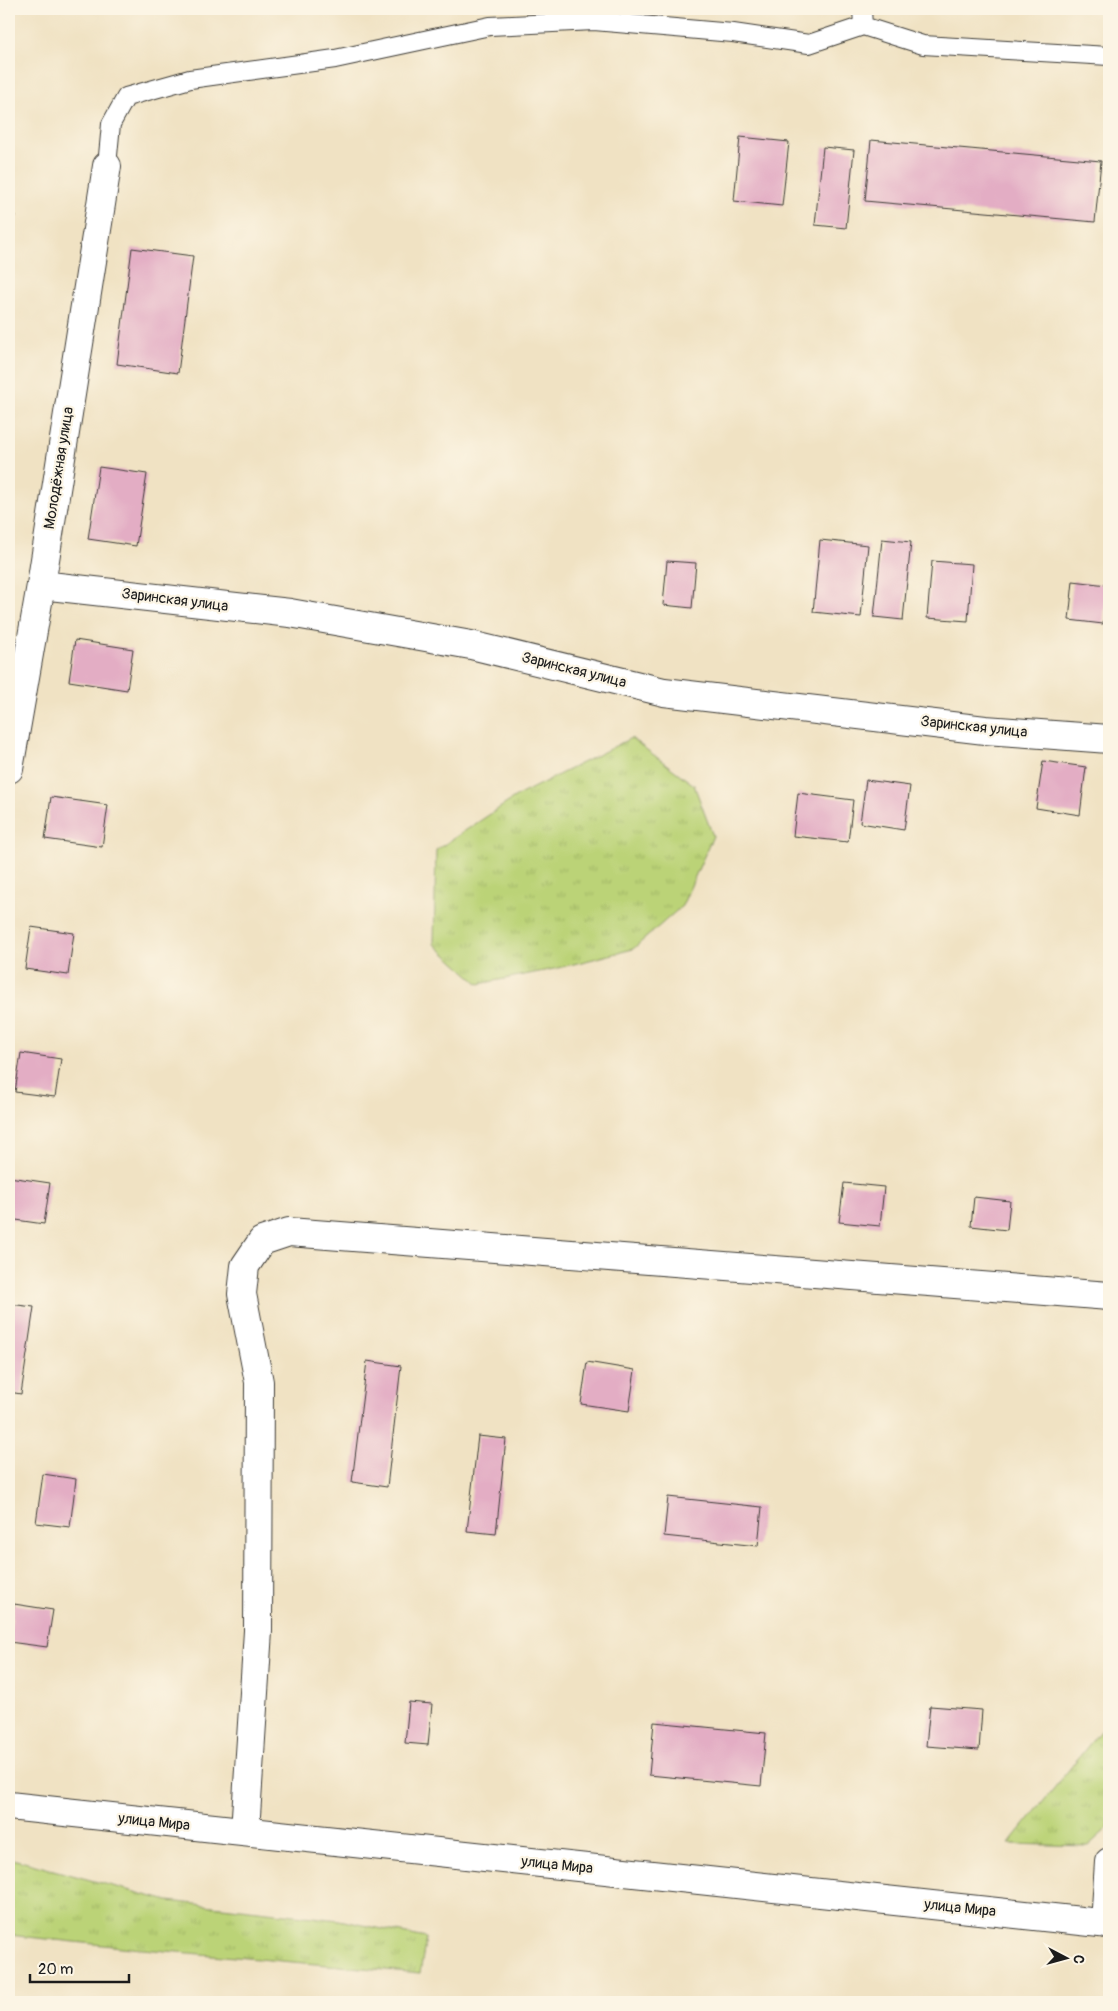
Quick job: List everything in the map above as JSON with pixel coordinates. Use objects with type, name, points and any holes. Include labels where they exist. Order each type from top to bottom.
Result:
[{"type":"street","name":"Молодёжная улица","points":[[9,769],[41,585],[107,166]]},
{"type":"street","name":"Заринская улица","points":[[41,585],[309,616],[471,645],[664,692],[985,730],[1109,739]]},
{"type":"street","points":[[245,1831],[258,1631],[259,1382],[242,1294],[245,1266],[262,1241],[289,1232],[1109,1296]]},
{"type":"street","name":"улица Мира","points":[[9,1806],[1107,1924]]},
{"type":"street","points":[[1107,1924],[1109,1862]]},
{"type":"lane","points":[[862,9],[863,26]]},
{"type":"lane","points":[[107,166],[111,124],[126,97],[190,79],[335,59],[490,26],[594,22],[733,33],[809,44],[863,26],[923,45],[1109,56]]},
{"type":"green space","points":[[631,738],[694,785],[713,836],[682,906],[633,949],[554,969],[479,984],[434,944],[436,850],[519,795]]},
{"type":"green space","points":[[1109,1720],[1109,1827],[1088,1846],[1009,1844]]},
{"type":"green space","points":[[9,1858],[168,1901],[339,1920],[426,1938],[420,1973],[131,1948],[9,1935]]},
{"type":"building","points":[[740,137],[789,142],[782,206],[734,201]]},
{"type":"building","points":[[871,140],[1101,161],[1095,222],[865,201]]},
{"type":"building","points":[[823,147],[854,150],[846,228],[815,225]]},
{"type":"building","points":[[9,213],[15,214],[10,251],[9,251]]},
{"type":"building","points":[[132,248],[193,256],[178,373],[117,364]]},
{"type":"building","points":[[99,467],[147,474],[136,546],[88,539]]},
{"type":"building","points":[[882,539],[911,542],[903,620],[874,617]]},
{"type":"building","points":[[820,540],[868,545],[861,617],[813,612]]},
{"type":"building","points":[[667,561],[696,563],[692,608],[663,605]]},
{"type":"building","points":[[932,561],[972,564],[968,621],[927,618]]},
{"type":"building","points":[[1073,581],[1107,585],[1103,624],[1069,620]]},
{"type":"building","points":[[75,640],[133,649],[127,690],[69,681]]},
{"type":"building","points":[[1043,761],[1086,767],[1080,815],[1036,808]]},
{"type":"building","points":[[866,780],[910,786],[904,830],[860,823]]},
{"type":"building","points":[[798,793],[853,800],[848,842],[793,836]]},
{"type":"building","points":[[51,797],[108,805],[102,847],[45,839]]},
{"type":"building","points":[[31,927],[74,933],[68,975],[25,969]]},
{"type":"building","points":[[21,1053],[61,1059],[55,1097],[15,1092]]},
{"type":"building","points":[[9,1177],[50,1183],[44,1224],[9,1219]]},
{"type":"building","points":[[844,1183],[884,1187],[880,1226],[839,1222]]},
{"type":"building","points":[[974,1197],[1010,1201],[1007,1230],[971,1226]]},
{"type":"building","points":[[9,1304],[34,1307],[21,1394],[9,1392]]},
{"type":"building","points":[[367,1361],[401,1366],[387,1487],[352,1482]]},
{"type":"building","points":[[587,1362],[635,1370],[629,1411],[581,1404]]},
{"type":"building","points":[[478,1436],[506,1439],[496,1534],[467,1531]]},
{"type":"building","points":[[43,1474],[76,1479],[70,1527],[36,1523]]},
{"type":"building","points":[[668,1497],[762,1507],[758,1546],[664,1536]]},
{"type":"building","points":[[14,1604],[53,1610],[47,1647],[9,1642]]},
{"type":"building","points":[[409,1702],[432,1704],[428,1745],[405,1743]]},
{"type":"building","points":[[930,1706],[982,1710],[979,1750],[926,1746]]},
{"type":"building","points":[[654,1722],[766,1733],[761,1786],[649,1775]]}]
